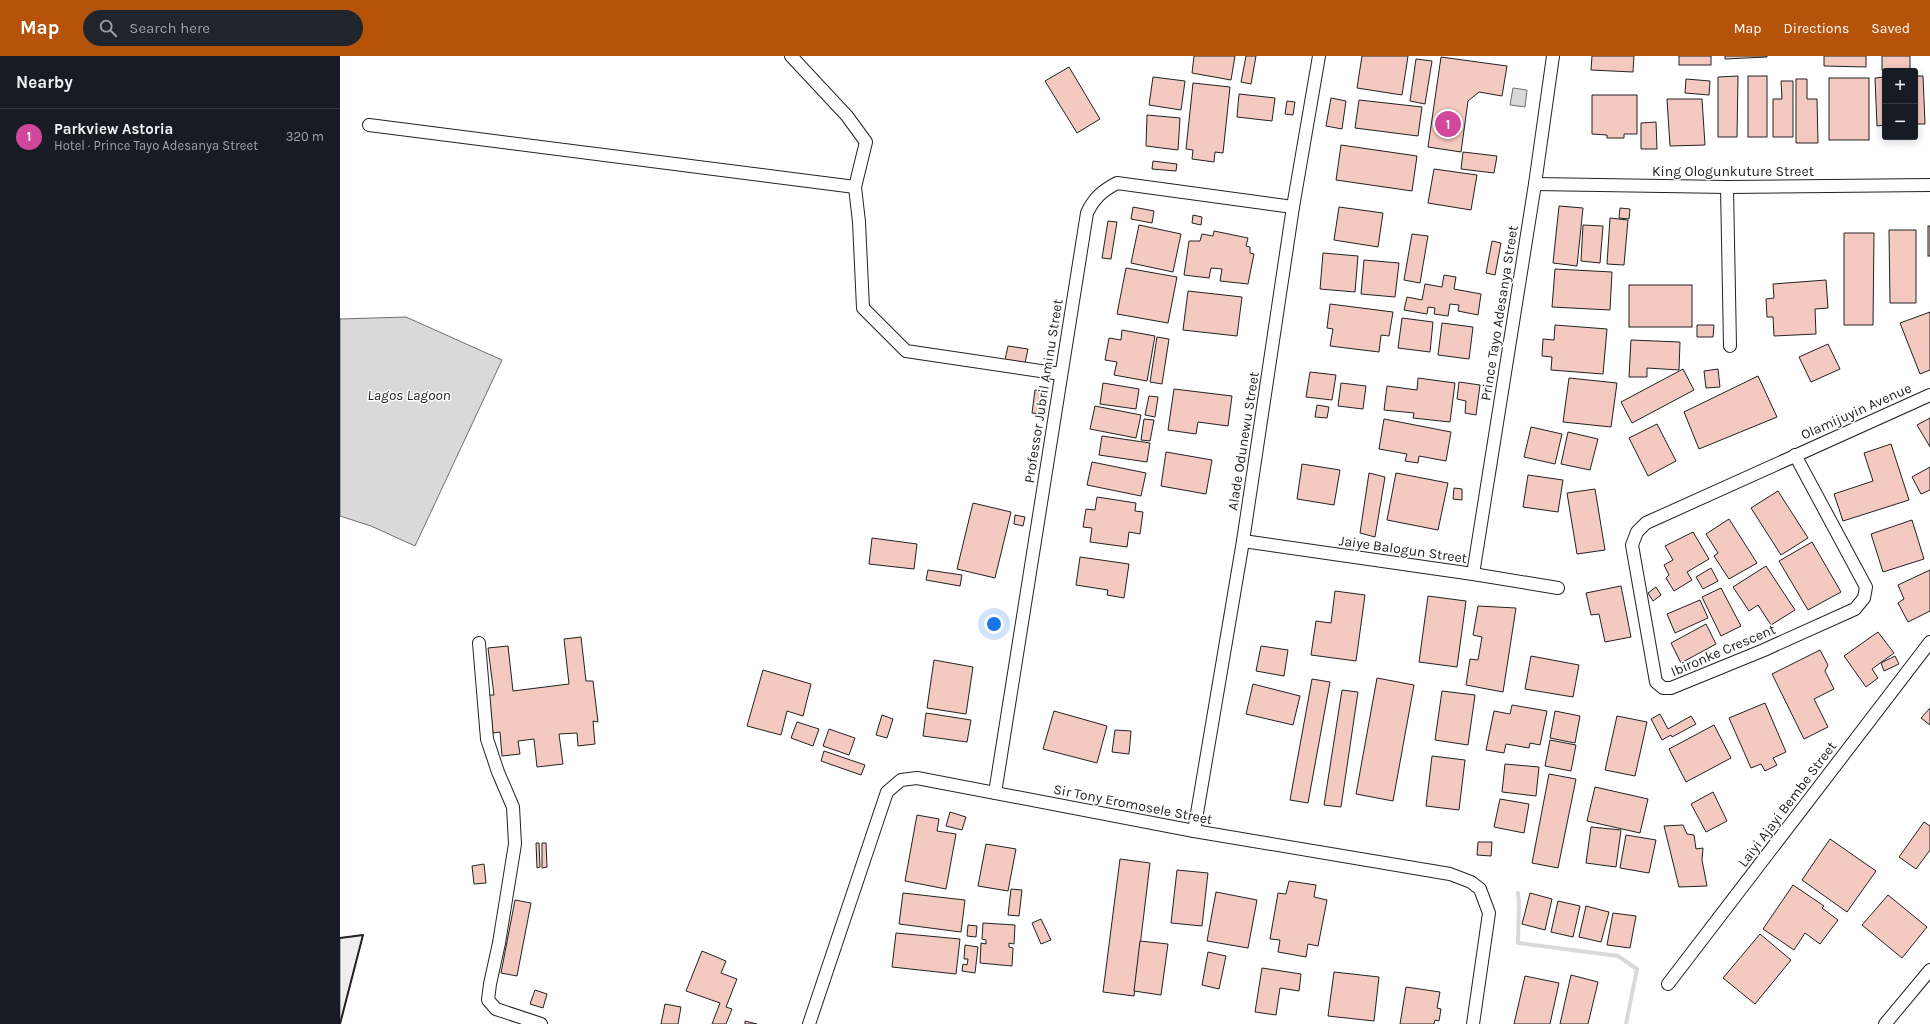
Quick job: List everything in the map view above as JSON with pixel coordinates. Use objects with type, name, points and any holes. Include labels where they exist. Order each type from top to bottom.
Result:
[{"type":"street","points":[[791,56],[847,116],[866,142],[855,187],[859,222],[863,308],[906,351],[1061,374]]},
{"type":"street","name":"Alade Odunewu Street","points":[[1194,831],[1243,541],[1293,207],[1319,56]]},
{"type":"street","name":"Prince Tayo Adesanya Street","points":[[1473,574],[1535,184],[1553,56]]},
{"type":"street","points":[[369,125],[855,187]]},
{"type":"street","name":"Professor Jubril Aminu Street","points":[[995,793],[1087,213],[1092,202],[1103,190],[1117,183],[1293,207]]},
{"type":"street","name":"King Ologunkuture Street","points":[[1535,184],[1727,187],[1930,185]]},
{"type":"street","points":[[1727,187],[1730,346]]},
{"type":"street","name":"Olamijuyin Avenue","points":[[1795,455],[1930,395]]},
{"type":"street","name":"Ibironke Crescent","points":[[1795,455],[1866,587],[1864,598],[1855,609],[1764,650],[1671,688],[1663,688],[1656,682],[1632,545],[1637,532],[1646,523],[1795,455]]},
{"type":"street","name":"Jaiye Balogun Street","points":[[1243,541],[1473,574],[1558,588]]},
{"type":"street","name":"Laiyi Ajayi Bembe Street","points":[[1668,984],[1930,642]]},
{"type":"street","points":[[479,643],[486,739],[513,807],[514,851],[488,1000],[496,1009],[541,1024]]},
{"type":"street","name":"Sir Tony Eromosele Street","points":[[809,1024],[887,792],[901,780],[917,778],[1194,831],[1450,874],[1471,882],[1480,889],[1489,913],[1473,1024]]},
{"type":"street","points":[[1885,1024],[1930,970]]},
{"type":"shaded area","points":[[363,935],[340,1024],[340,938]]},
{"type":"water","points":[[1513,88],[1527,90],[1525,107],[1510,105]]},
{"type":"water","name":"Lagos Lagoon","points":[[406,317],[502,360],[415,546],[371,526],[340,516],[340,319]]},
{"type":"building","points":[[1194,56],[1235,56],[1231,80],[1192,73]]},
{"type":"building","points":[[1246,56],[1256,56],[1251,84],[1241,82]]},
{"type":"building","points":[[1362,56],[1408,56],[1402,95],[1357,88]]},
{"type":"building","points":[[1592,56],[1634,56],[1633,72],[1591,70]]},
{"type":"building","points":[[1679,56],[1711,56],[1711,65],[1679,65]]},
{"type":"building","points":[[1725,56],[1767,56],[1767,57],[1725,59]]},
{"type":"building","points":[[1824,56],[1866,56],[1866,67],[1824,66]]},
{"type":"building","points":[[1882,56],[1910,56],[1910,68],[1882,68]]},
{"type":"building","points":[[1441,57],[1507,66],[1502,96],[1479,92],[1468,101],[1461,152],[1428,147]]},
{"type":"building","points":[[1416,59],[1432,61],[1425,104],[1410,101]]},
{"type":"building","points":[[1069,67],[1100,119],[1077,133],[1045,81]]},
{"type":"building","points":[[1738,76],[1737,137],[1718,137],[1718,77]]},
{"type":"building","points":[[1748,76],[1767,76],[1767,137],[1748,137]]},
{"type":"building","points":[[1918,76],[1923,76],[1925,124],[1918,124]]},
{"type":"building","points":[[1153,77],[1185,81],[1181,110],[1149,105]]},
{"type":"building","points":[[1882,77],[1882,125],[1877,126],[1875,78]]},
{"type":"building","points":[[1829,78],[1869,78],[1869,140],[1829,140]]},
{"type":"building","points":[[1686,79],[1710,81],[1709,95],[1685,93]]},
{"type":"building","points":[[1796,79],[1807,79],[1807,99],[1817,99],[1818,143],[1796,143]]},
{"type":"building","points":[[1781,81],[1793,81],[1793,137],[1773,137],[1773,99],[1782,99]]},
{"type":"building","points":[[1193,83],[1230,87],[1223,153],[1215,152],[1214,162],[1192,159],[1193,150],[1186,149]]},
{"type":"building","points":[[1239,94],[1275,98],[1272,121],[1237,117]]},
{"type":"building","points":[[1592,95],[1637,95],[1637,134],[1624,134],[1624,138],[1607,138],[1607,135],[1592,134]]},
{"type":"building","points":[[1331,98],[1346,101],[1342,129],[1326,126]]},
{"type":"building","points":[[1667,99],[1702,99],[1705,145],[1670,146]]},
{"type":"building","points":[[1359,100],[1422,107],[1418,136],[1355,128]]},
{"type":"building","points":[[1287,101],[1295,102],[1293,115],[1285,114]]},
{"type":"building","points":[[1147,115],[1180,118],[1178,150],[1146,146]]},
{"type":"building","points":[[1656,122],[1657,149],[1641,149],[1641,123]]},
{"type":"building","points":[[1341,145],[1417,156],[1412,191],[1336,180]]},
{"type":"building","points":[[1463,152],[1497,156],[1494,173],[1461,169]]},
{"type":"building","points":[[1153,161],[1177,164],[1176,171],[1152,169]]},
{"type":"building","points":[[1434,169],[1477,175],[1471,210],[1428,203]]},
{"type":"building","points":[[1559,206],[1583,208],[1577,266],[1553,263]]},
{"type":"building","points":[[1133,207],[1154,211],[1152,223],[1131,219]]},
{"type":"building","points":[[1339,207],[1383,213],[1378,247],[1334,240]]},
{"type":"building","points":[[1620,208],[1630,209],[1629,219],[1619,218]]},
{"type":"building","points":[[1193,215],[1202,217],[1201,225],[1192,223]]},
{"type":"building","points":[[1610,218],[1628,220],[1624,265],[1607,264]]},
{"type":"building","points":[[1108,221],[1117,222],[1111,259],[1102,258]]},
{"type":"building","points":[[1139,225],[1181,234],[1173,272],[1131,263]]},
{"type":"building","points":[[1583,225],[1603,226],[1600,263],[1581,261]]},
{"type":"building","points":[[1928,226],[1930,226],[1930,256],[1928,256]]},
{"type":"building","points":[[1889,230],[1916,230],[1916,303],[1890,303]]},
{"type":"building","points":[[1214,231],[1248,238],[1246,246],[1250,247],[1250,253],[1254,254],[1248,284],[1220,281],[1222,269],[1211,268],[1209,278],[1184,275],[1189,241],[1200,241],[1202,234],[1213,236]]},
{"type":"building","points":[[1844,233],[1874,233],[1873,325],[1844,325]]},
{"type":"building","points":[[1412,234],[1428,236],[1420,283],[1404,280]]},
{"type":"building","points":[[1492,241],[1501,243],[1495,275],[1486,273]]},
{"type":"building","points":[[1323,253],[1358,256],[1355,292],[1320,289]]},
{"type":"building","points":[[1364,260],[1399,263],[1395,297],[1361,294]]},
{"type":"building","points":[[1126,268],[1177,277],[1168,323],[1117,314]]},
{"type":"building","points":[[1555,269],[1612,272],[1610,310],[1552,307]]},
{"type":"building","points":[[1444,275],[1456,277],[1454,289],[1481,294],[1478,315],[1458,311],[1459,305],[1450,304],[1448,316],[1434,314],[1435,308],[1428,307],[1427,314],[1404,310],[1407,297],[1422,300],[1425,284],[1442,287]]},
{"type":"building","points":[[1826,280],[1828,308],[1815,309],[1816,334],[1774,336],[1773,317],[1767,317],[1766,299],[1774,298],[1773,284]]},
{"type":"building","points":[[1629,285],[1692,285],[1692,327],[1629,327]]},
{"type":"building","points":[[1188,291],[1242,297],[1237,336],[1183,330]]},
{"type":"building","points":[[1330,304],[1393,312],[1389,336],[1381,335],[1379,352],[1330,346],[1333,329],[1327,328]]},
{"type":"building","points":[[1930,312],[1930,370],[1920,374],[1900,323]]},
{"type":"building","points":[[1402,318],[1433,322],[1430,352],[1398,348]]},
{"type":"building","points":[[1442,323],[1473,327],[1469,359],[1438,355]]},
{"type":"building","points":[[1555,325],[1607,329],[1603,374],[1551,370],[1552,357],[1542,356],[1543,339],[1554,340]]},
{"type":"building","points":[[1697,325],[1714,325],[1713,337],[1697,337]]},
{"type":"building","points":[[1122,330],[1155,336],[1147,381],[1114,375],[1117,362],[1105,360],[1109,338],[1121,340]]},
{"type":"building","points":[[1157,337],[1169,339],[1162,384],[1150,382]]},
{"type":"building","points":[[1631,340],[1680,342],[1679,370],[1647,368],[1647,377],[1629,377]]},
{"type":"building","points":[[1828,344],[1840,369],[1811,382],[1799,357]]},
{"type":"building","points":[[1008,346],[1028,349],[1025,363],[1005,360]]},
{"type":"building","points":[[1683,369],[1694,390],[1632,423],[1621,402]]},
{"type":"building","points":[[1718,369],[1720,387],[1706,388],[1704,371]]},
{"type":"building","points":[[1310,372],[1336,375],[1332,400],[1306,397]]},
{"type":"building","points":[[1758,376],[1777,417],[1699,449],[1684,412]]},
{"type":"building","points":[[1418,378],[1455,383],[1450,422],[1413,418],[1414,413],[1384,410],[1387,386],[1417,390]]},
{"type":"building","points":[[1569,378],[1617,383],[1611,427],[1563,422]]},
{"type":"building","points":[[1459,382],[1480,385],[1476,415],[1465,413],[1466,401],[1457,399]]},
{"type":"building","points":[[1103,383],[1139,389],[1136,409],[1100,404]]},
{"type":"building","points":[[1341,383],[1366,386],[1363,409],[1338,406]]},
{"type":"building","points":[[1174,389],[1232,396],[1228,426],[1198,422],[1196,434],[1168,430]]},
{"type":"building","points":[[1035,390],[1045,392],[1042,414],[1032,413]]},
{"type":"building","points":[[1149,396],[1158,397],[1155,417],[1145,415]]},
{"type":"building","points":[[1317,405],[1329,407],[1327,418],[1315,417]]},
{"type":"building","points":[[1095,406],[1141,415],[1136,438],[1090,429]]},
{"type":"building","points":[[1930,418],[1930,447],[1917,425]]},
{"type":"building","points":[[1144,419],[1154,420],[1150,441],[1141,440]]},
{"type":"building","points":[[1384,419],[1451,432],[1446,461],[1419,456],[1418,463],[1405,461],[1407,454],[1379,449]]},
{"type":"building","points":[[1657,424],[1676,461],[1648,476],[1629,438]]},
{"type":"building","points":[[1531,427],[1562,434],[1555,464],[1524,457]]},
{"type":"building","points":[[1568,432],[1598,439],[1590,470],[1561,464]]},
{"type":"building","points":[[1102,436],[1150,443],[1147,462],[1099,455]]},
{"type":"building","points":[[1891,444],[1909,500],[1843,521],[1834,494],[1873,481],[1864,453]]},
{"type":"building","points":[[1166,452],[1212,460],[1206,494],[1161,486]]},
{"type":"building","points":[[1092,462],[1146,473],[1141,496],[1087,485]]},
{"type":"building","points":[[1302,464],[1340,470],[1334,505],[1297,499]]},
{"type":"building","points":[[1930,467],[1930,490],[1921,494],[1912,477]]},
{"type":"building","points":[[1369,473],[1385,477],[1375,537],[1360,533]]},
{"type":"building","points":[[1396,473],[1448,483],[1438,530],[1387,520]]},
{"type":"building","points":[[1528,475],[1563,480],[1558,512],[1523,507]]},
{"type":"building","points":[[1454,488],[1462,489],[1462,500],[1453,499]]},
{"type":"building","points":[[1595,489],[1605,550],[1577,554],[1567,493]]},
{"type":"building","points":[[1778,491],[1808,538],[1781,555],[1751,508]]},
{"type":"building","points":[[1097,497],[1136,503],[1135,511],[1143,512],[1140,534],[1129,532],[1127,547],[1090,542],[1092,528],[1083,527],[1086,509],[1095,510]]},
{"type":"building","points":[[973,503],[1011,512],[995,578],[957,569]]},
{"type":"building","points":[[1015,515],[1025,517],[1023,526],[1014,524]]},
{"type":"building","points":[[1729,519],[1757,563],[1729,579],[1714,556],[1718,553],[1706,534]]},
{"type":"building","points":[[1912,520],[1924,559],[1883,572],[1871,534]]},
{"type":"building","points":[[1693,532],[1709,559],[1687,572],[1692,580],[1674,591],[1666,578],[1669,575],[1664,565],[1673,560],[1665,546]]},
{"type":"building","points":[[872,538],[917,544],[914,569],[869,564]]},
{"type":"building","points":[[1812,542],[1841,592],[1808,610],[1779,561]]},
{"type":"building","points":[[1080,557],[1129,564],[1124,598],[1107,595],[1108,590],[1076,585]]},
{"type":"building","points":[[1766,566],[1795,610],[1771,625],[1758,605],[1749,611],[1733,587]]},
{"type":"building","points":[[1711,568],[1718,581],[1703,589],[1696,577]]},
{"type":"building","points":[[928,570],[962,575],[960,586],[926,580]]},
{"type":"building","points":[[1930,570],[1930,611],[1908,622],[1898,603],[1904,599],[1898,585]]},
{"type":"building","points":[[1621,586],[1631,637],[1605,642],[1599,614],[1591,615],[1586,593]]},
{"type":"building","points":[[1656,587],[1661,595],[1653,601],[1648,593]]},
{"type":"building","points":[[1721,588],[1741,626],[1721,636],[1702,597]]},
{"type":"building","points":[[1335,591],[1365,595],[1356,661],[1311,655],[1316,621],[1331,623]]},
{"type":"building","points":[[1428,596],[1466,601],[1457,667],[1419,662]]},
{"type":"building","points":[[1700,600],[1708,618],[1675,633],[1667,614]]},
{"type":"building","points":[[1478,606],[1516,608],[1503,692],[1466,685],[1470,659],[1478,660],[1482,637],[1473,635]]},
{"type":"building","points":[[1706,624],[1716,644],[1681,663],[1671,643]]},
{"type":"building","points":[[1878,632],[1894,653],[1872,669],[1878,678],[1866,687],[1844,656]]},
{"type":"building","points":[[581,637],[586,681],[593,681],[598,722],[593,721],[595,744],[578,746],[577,733],[559,734],[563,764],[537,767],[534,739],[518,741],[520,754],[502,756],[500,732],[493,733],[489,695],[494,695],[488,648],[508,646],[513,691],[569,684],[564,639]]},
{"type":"building","points":[[1261,646],[1288,650],[1284,676],[1256,671]]},
{"type":"building","points":[[1820,650],[1828,665],[1825,671],[1834,689],[1814,699],[1828,727],[1804,739],[1772,674]]},
{"type":"building","points":[[1531,656],[1579,665],[1573,697],[1525,689]]},
{"type":"building","points":[[1895,656],[1899,664],[1884,671],[1881,663]]},
{"type":"building","points":[[934,660],[973,667],[966,714],[927,708]]},
{"type":"building","points":[[763,670],[811,684],[803,716],[787,711],[781,735],[747,726]]},
{"type":"building","points":[[1377,678],[1414,685],[1393,801],[1356,794]]},
{"type":"building","points":[[1312,679],[1330,682],[1308,803],[1290,800]]},
{"type":"building","points":[[1253,684],[1300,696],[1293,725],[1246,714]]},
{"type":"building","points":[[1342,690],[1358,692],[1341,807],[1324,805]]},
{"type":"building","points":[[1442,691],[1475,695],[1468,745],[1435,740]]},
{"type":"building","points":[[1765,703],[1786,752],[1773,758],[1777,765],[1765,771],[1761,764],[1751,768],[1729,718]]},
{"type":"building","points":[[1512,705],[1547,711],[1540,745],[1530,743],[1529,748],[1506,744],[1504,753],[1486,750],[1494,711],[1510,714]]},
{"type":"building","points":[[1930,708],[1930,725],[1921,718]]},
{"type":"building","points":[[1054,711],[1107,726],[1097,763],[1043,749]]},
{"type":"building","points":[[1555,711],[1580,716],[1575,743],[1550,738]]},
{"type":"building","points":[[926,713],[971,720],[967,742],[923,736]]},
{"type":"building","points":[[1660,714],[1668,729],[1691,716],[1696,724],[1672,737],[1671,735],[1662,740],[1651,719]]},
{"type":"building","points":[[882,715],[893,719],[887,738],[876,735]]},
{"type":"building","points":[[1617,716],[1647,722],[1635,776],[1605,770]]},
{"type":"building","points":[[797,722],[819,729],[813,746],[791,738]]},
{"type":"building","points":[[1714,725],[1731,758],[1686,782],[1669,749]]},
{"type":"building","points":[[829,729],[855,738],[849,755],[823,746]]},
{"type":"building","points":[[1115,730],[1131,731],[1129,754],[1112,752]]},
{"type":"building","points":[[1550,740],[1576,745],[1571,771],[1545,766]]},
{"type":"building","points":[[824,751],[865,765],[861,775],[821,761]]},
{"type":"building","points":[[1432,756],[1465,760],[1459,810],[1426,806]]},
{"type":"building","points":[[1505,764],[1539,767],[1536,796],[1502,792]]},
{"type":"building","points":[[1549,774],[1576,779],[1558,868],[1532,863]]},
{"type":"building","points":[[1595,787],[1648,799],[1640,833],[1587,821]]},
{"type":"building","points":[[1713,792],[1727,821],[1706,832],[1691,804]]},
{"type":"building","points":[[1500,799],[1529,804],[1524,833],[1494,827]]},
{"type":"building","points":[[950,812],[966,817],[962,830],[946,826]]},
{"type":"building","points":[[917,815],[939,819],[937,831],[956,834],[946,889],[905,881]]},
{"type":"building","points":[[1924,822],[1930,826],[1930,850],[1916,869],[1899,857]]},
{"type":"building","points":[[1683,825],[1687,834],[1694,835],[1696,849],[1703,848],[1702,860],[1707,886],[1679,887],[1664,826]]},
{"type":"building","points":[[1591,827],[1621,830],[1616,867],[1586,863]]},
{"type":"building","points":[[1626,835],[1656,840],[1649,873],[1620,868]]},
{"type":"building","points":[[1830,839],[1876,871],[1847,912],[1802,880]]},
{"type":"building","points":[[1478,842],[1492,842],[1491,856],[1477,855]]},
{"type":"building","points":[[536,843],[539,843],[540,867],[537,868]]},
{"type":"building","points":[[542,843],[546,843],[547,867],[542,868]]},
{"type":"building","points":[[986,844],[1016,849],[1008,891],[978,886]]},
{"type":"building","points":[[1120,859],[1150,863],[1134,996],[1103,992]]},
{"type":"building","points":[[484,864],[486,883],[474,884],[472,866]]},
{"type":"building","points":[[1177,870],[1208,873],[1202,926],[1171,923]]},
{"type":"building","points":[[1289,881],[1316,885],[1314,897],[1327,900],[1318,946],[1308,944],[1306,957],[1278,952],[1280,940],[1270,939],[1278,893],[1286,894]]},
{"type":"building","points":[[1793,885],[1824,906],[1822,908],[1838,920],[1820,944],[1805,933],[1794,950],[1763,929]]},
{"type":"building","points":[[1011,889],[1022,890],[1019,916],[1008,915]]},
{"type":"building","points":[[1216,892],[1257,900],[1248,948],[1207,941]]},
{"type":"building","points":[[903,893],[965,900],[961,932],[899,924]]},
{"type":"building","points":[[1530,893],[1552,899],[1545,930],[1522,924]]},
{"type":"building","points":[[1888,895],[1927,927],[1902,958],[1862,925]]},
{"type":"building","points":[[515,900],[531,903],[517,976],[501,973]]},
{"type":"building","points":[[1558,901],[1580,906],[1573,937],[1551,932]]},
{"type":"building","points":[[1586,906],[1609,912],[1601,942],[1579,937]]},
{"type":"building","points":[[1613,913],[1636,916],[1630,948],[1607,945]]},
{"type":"building","points":[[1041,919],[1051,940],[1041,944],[1032,923]]},
{"type":"building","points":[[983,923],[1015,925],[1014,944],[1009,943],[1009,947],[1013,948],[1012,966],[980,963],[981,943],[986,944],[986,940],[982,939]]},
{"type":"building","points":[[968,925],[977,926],[976,937],[967,936]]},
{"type":"building","points":[[896,933],[960,939],[956,974],[892,967]]},
{"type":"building","points":[[1760,934],[1791,960],[1755,1004],[1723,978]]},
{"type":"building","points":[[1140,941],[1168,944],[1161,995],[1134,991]]},
{"type":"building","points":[[965,945],[978,947],[975,973],[962,971],[963,964],[967,965],[968,959],[964,959]]},
{"type":"building","points":[[702,951],[726,961],[721,973],[737,979],[726,1007],[732,1009],[726,1024],[712,1024],[720,1003],[686,991]]},
{"type":"building","points":[[1208,952],[1226,956],[1219,989],[1202,985]]},
{"type":"building","points":[[1262,968],[1301,974],[1299,991],[1280,988],[1276,1015],[1255,1012]]},
{"type":"building","points":[[1334,972],[1379,977],[1374,1021],[1328,1016]]},
{"type":"building","points":[[1571,975],[1598,982],[1588,1024],[1560,1024]]},
{"type":"building","points":[[1525,976],[1559,983],[1550,1024],[1514,1024]]},
{"type":"building","points":[[1406,987],[1440,992],[1437,1008],[1441,1009],[1439,1021],[1435,1020],[1434,1024],[1400,1024]]},
{"type":"building","points":[[535,990],[547,994],[543,1008],[530,1004]]},
{"type":"building","points":[[665,1004],[681,1007],[678,1024],[661,1024]]},
{"type":"building","points":[[745,1021],[757,1024],[745,1024]]},
{"type":"waterway","points":[[1518,893],[1518,943],[1618,956],[1637,969],[1626,1024]]},
{"type":"wall","points":[[340,938],[363,935],[340,1024]]},
{"type":"place","name":"Parkview Astoria","points":[[1448,124]]}]
